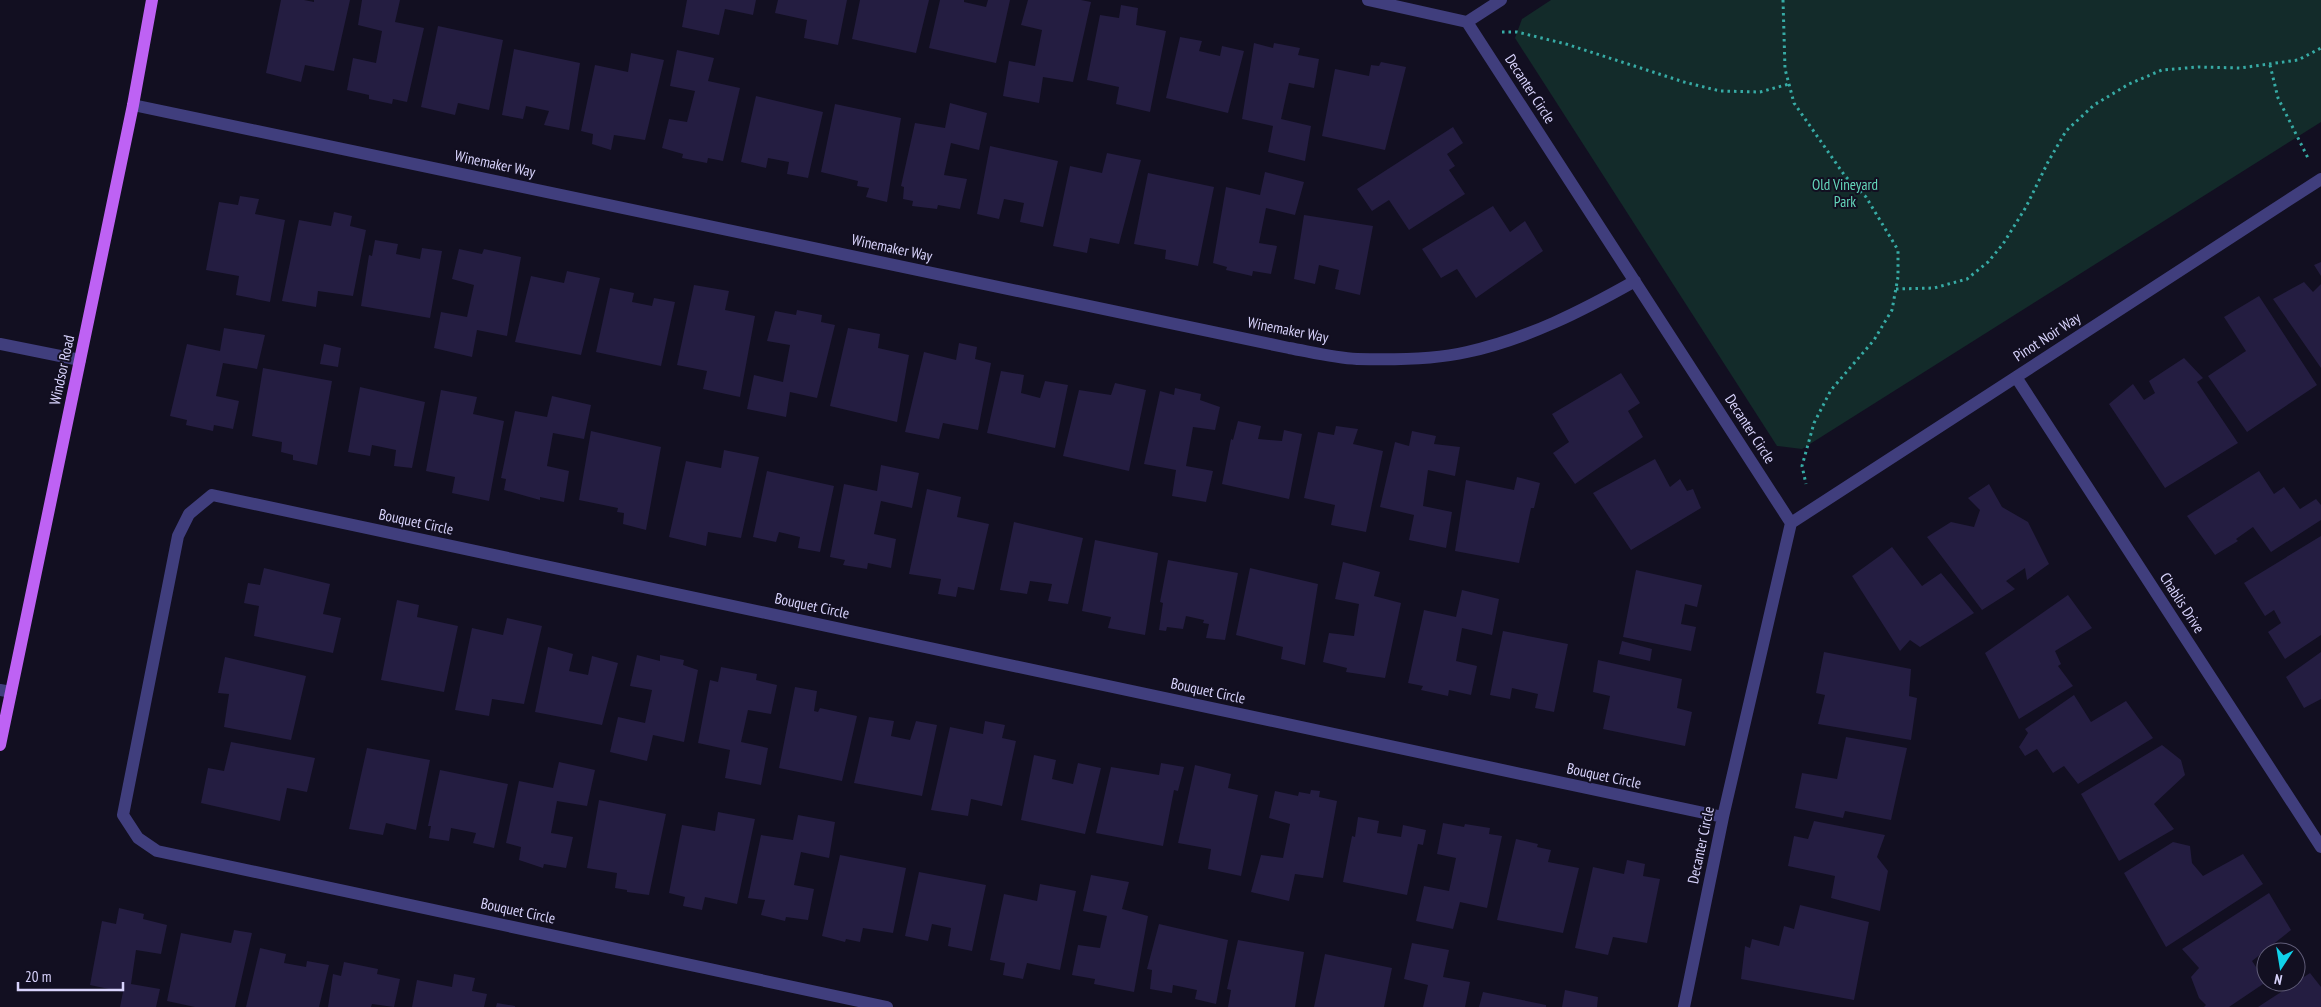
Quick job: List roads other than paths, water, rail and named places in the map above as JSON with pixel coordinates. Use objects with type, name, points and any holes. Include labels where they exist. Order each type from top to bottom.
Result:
[{"type":"main road","name":"Windsor Road","points":[[0,745],[6,691],[80,360],[133,105],[152,0]]},
{"type":"street","points":[[1368,0],[1470,27],[1501,0]]},
{"type":"street","name":"Decanter Circle","points":[[1470,27],[1791,523],[1723,817],[1684,1007]]},
{"type":"street","name":"Winemaker Way","points":[[133,105],[1289,348],[1355,359],[1411,359],[1466,353],[1520,337],[1593,304],[1635,281]]},
{"type":"street","name":"Pinot Noir Way","points":[[1791,523],[2320,180]]},
{"type":"street","points":[[0,344],[80,360]]},
{"type":"street","name":"Chablis Drive","points":[[2016,377],[2321,847]]},
{"type":"street","name":"Bouquet Circle","points":[[887,1007],[157,851],[138,838],[123,815],[178,536],[189,514],[212,495],[1723,817]]},
{"type":"park label","name":"Old Vineyard Park","points":[[1845,194]]}]
